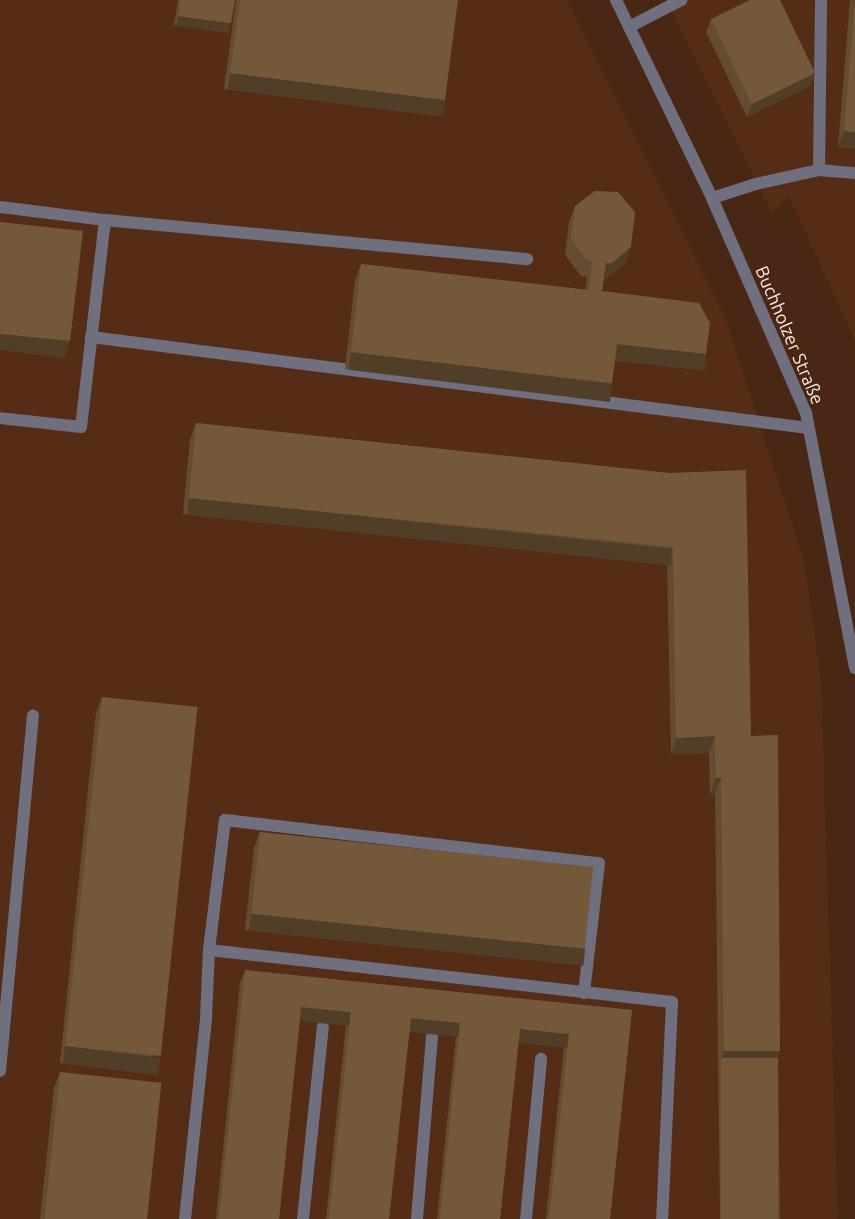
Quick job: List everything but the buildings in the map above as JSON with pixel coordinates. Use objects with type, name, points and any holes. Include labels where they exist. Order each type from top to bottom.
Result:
[{"type":"street","name":"Buchholzer Straße","points":[[616,0],[712,198],[806,413],[855,668]]},
{"type":"street","points":[[629,27],[681,0]]},
{"type":"street","points":[[819,170],[821,0]]},
{"type":"street","points":[[712,198],[756,184],[819,170],[855,173]]},
{"type":"street","points":[[0,207],[105,220],[527,259]]},
{"type":"street","points":[[0,418],[81,427],[105,220]]},
{"type":"street","points":[[91,337],[808,428]]},
{"type":"street","points":[[0,1071],[33,716]]},
{"type":"street","points":[[185,1219],[206,1018],[209,950],[225,820],[599,863],[584,993]]},
{"type":"street","points":[[209,950],[672,1002],[662,1219]]},
{"type":"street","points":[[303,1219],[323,1027]]},
{"type":"street","points":[[417,1219],[432,1037]]},
{"type":"street","points":[[526,1219],[541,1059]]},
{"type":"shaded area","points":[[0,0],[567,0],[725,317],[805,564],[821,682],[838,1219],[0,1219]]},
{"type":"shaded area","points":[[666,0],[855,0],[855,341],[789,196],[772,214]]}]
